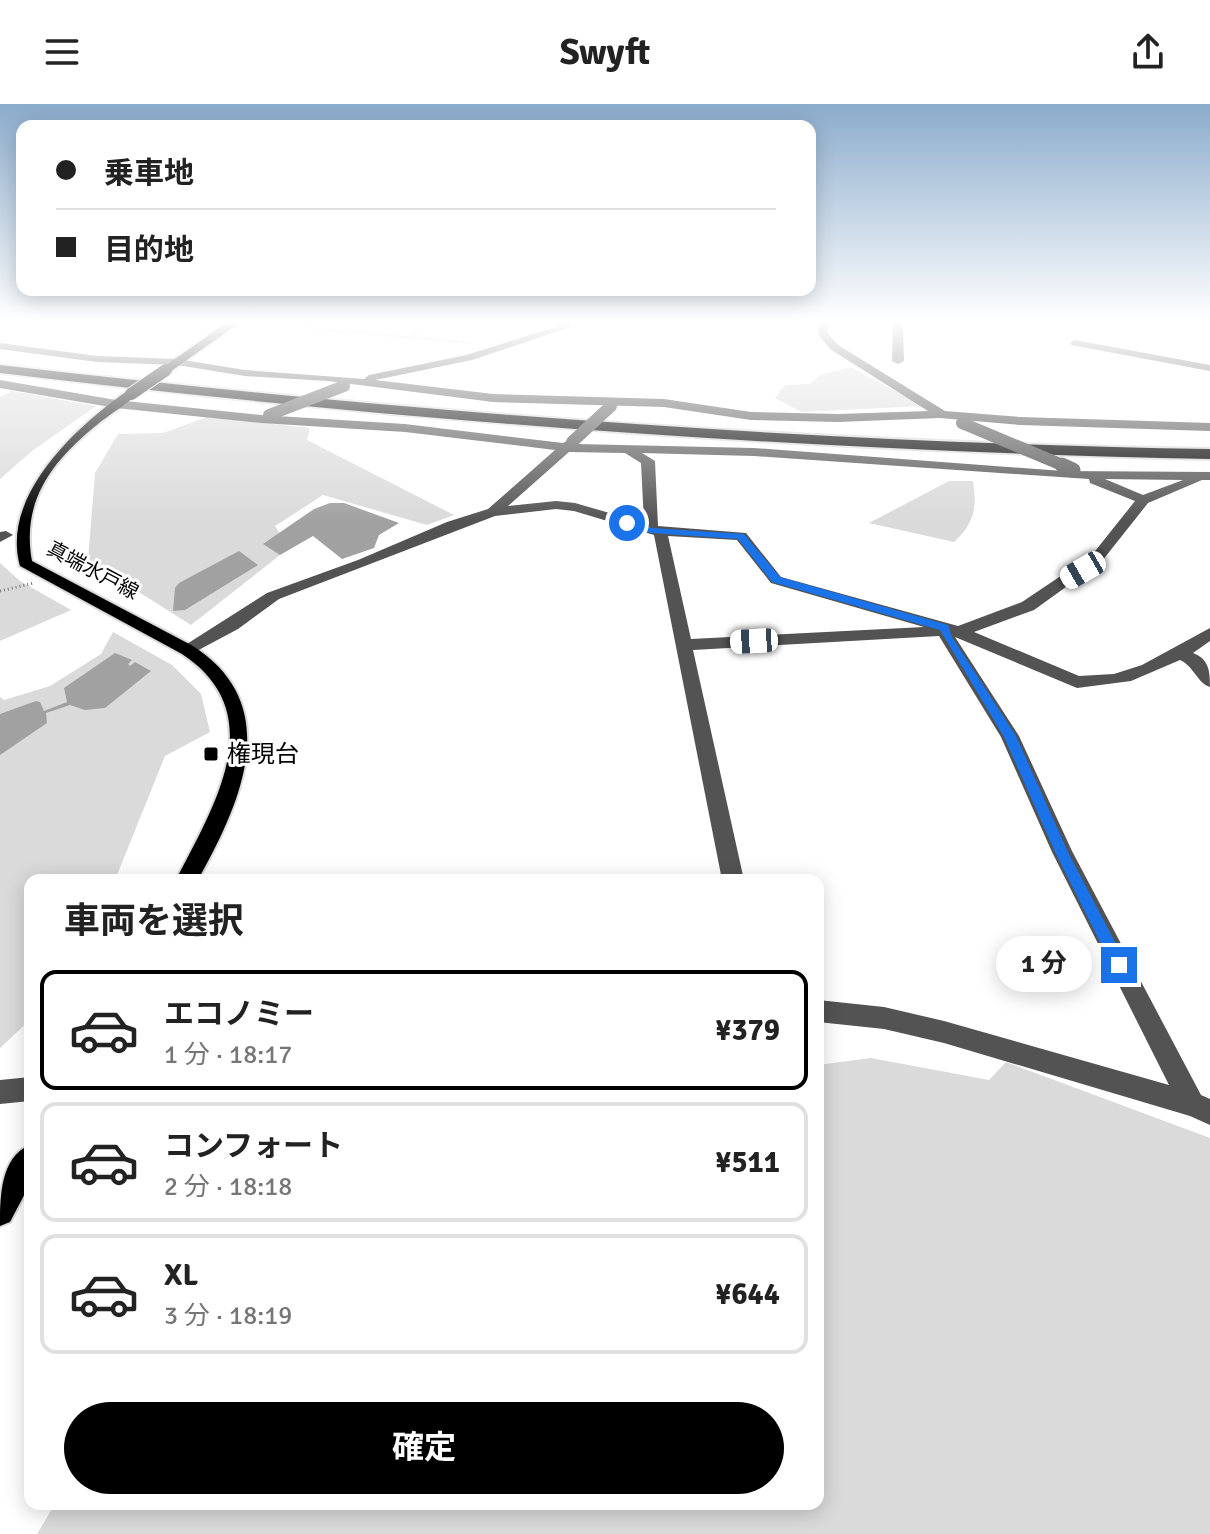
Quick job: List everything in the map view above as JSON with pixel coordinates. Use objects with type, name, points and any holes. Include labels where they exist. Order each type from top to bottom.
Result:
[{"type":"highway","points":[[160,388],[282,402],[531,423],[913,446],[1210,454]]},
{"type":"highway","points":[[257,388],[552,414],[896,434],[1210,443]]},
{"type":"main road","points":[[16,483],[38,459],[140,388]]},
{"type":"main road","name":"真端水戸線","points":[[3,531],[25,563],[187,649],[215,673],[230,700],[238,721],[238,755],[224,809],[190,874]]},
{"type":"main road","points":[[0,1212],[24,1169]]},
{"type":"street","points":[[22,388],[116,404],[570,445],[800,455],[1078,473],[1208,476]]},
{"type":"street","points":[[265,417],[340,388]]},
{"type":"street","points":[[388,388],[493,398],[613,404],[664,403],[751,416],[788,418],[940,414],[1020,421],[1210,427]]},
{"type":"street","points":[[898,388],[940,414],[1143,500]]},
{"type":"street","points":[[493,512],[613,404]]},
{"type":"street","points":[[631,449],[632,454],[648,461],[655,530],[685,645],[732,874]]},
{"type":"street","points":[[685,645],[935,632],[952,630],[1028,606],[1083,570],[1143,500],[1208,476]]},
{"type":"street","points":[[187,649],[232,625],[273,596],[363,563],[452,525],[493,512],[556,505],[575,507],[655,530],[741,536],[776,580],[952,630],[1077,682],[1092,683],[1138,676],[1195,656],[1210,633]]},
{"type":"street","points":[[952,630],[947,637],[1010,736],[1062,852],[1201,1108]]},
{"type":"street","points":[[1195,656],[1210,681]]},
{"type":"street","points":[[824,1012],[884,1018],[944,1032],[1201,1108]]},
{"type":"street","points":[[0,1092],[24,1090]]},
{"type":"path","points":[[0,591],[51,578]]},
{"type":"shaded area","points":[[783,388],[889,388],[923,406],[801,412],[775,398]]},
{"type":"shaded area","points":[[12,391],[96,406],[32,451],[0,479],[0,397]]},
{"type":"shaded area","points":[[207,417],[310,428],[307,440],[454,515],[427,525],[323,495],[275,526],[289,548],[191,625],[88,560],[95,473],[118,434],[163,433]]},
{"type":"shaded area","points":[[949,481],[973,481],[974,490],[973,514],[954,542],[869,523]]},
{"type":"shaded area","points":[[330,503],[344,503],[399,523],[379,535],[374,548],[342,559],[313,536],[280,555],[263,544],[314,509]]},
{"type":"shaded area","points":[[239,551],[258,565],[185,610],[173,611],[175,588],[179,583]]},
{"type":"shaded area","points":[[0,563],[20,581],[71,610],[0,641]]},
{"type":"shaded area","points":[[113,632],[172,665],[201,694],[210,732],[165,756],[117,874],[24,874],[24,1026],[0,1048],[0,697],[4,700],[50,686],[101,654]]},
{"type":"shaded area","points":[[115,653],[132,660],[128,664],[130,666],[135,662],[151,671],[105,708],[85,710],[70,705],[46,713],[47,723],[0,755],[0,714],[36,701],[40,702],[44,711],[67,702],[64,688]]},
{"type":"shaded area","points":[[871,1058],[989,1080],[1006,1062],[1210,1138],[1210,1534],[37,1534],[51,1510],[824,1510],[824,1064]]},
{"type":"place","name":"権現台","points":[[211,754]]},
{"type":"route","points":[[627,523],[651,530],[741,536],[776,580],[944,628],[1010,736],[1062,852],[1119,965]]}]
